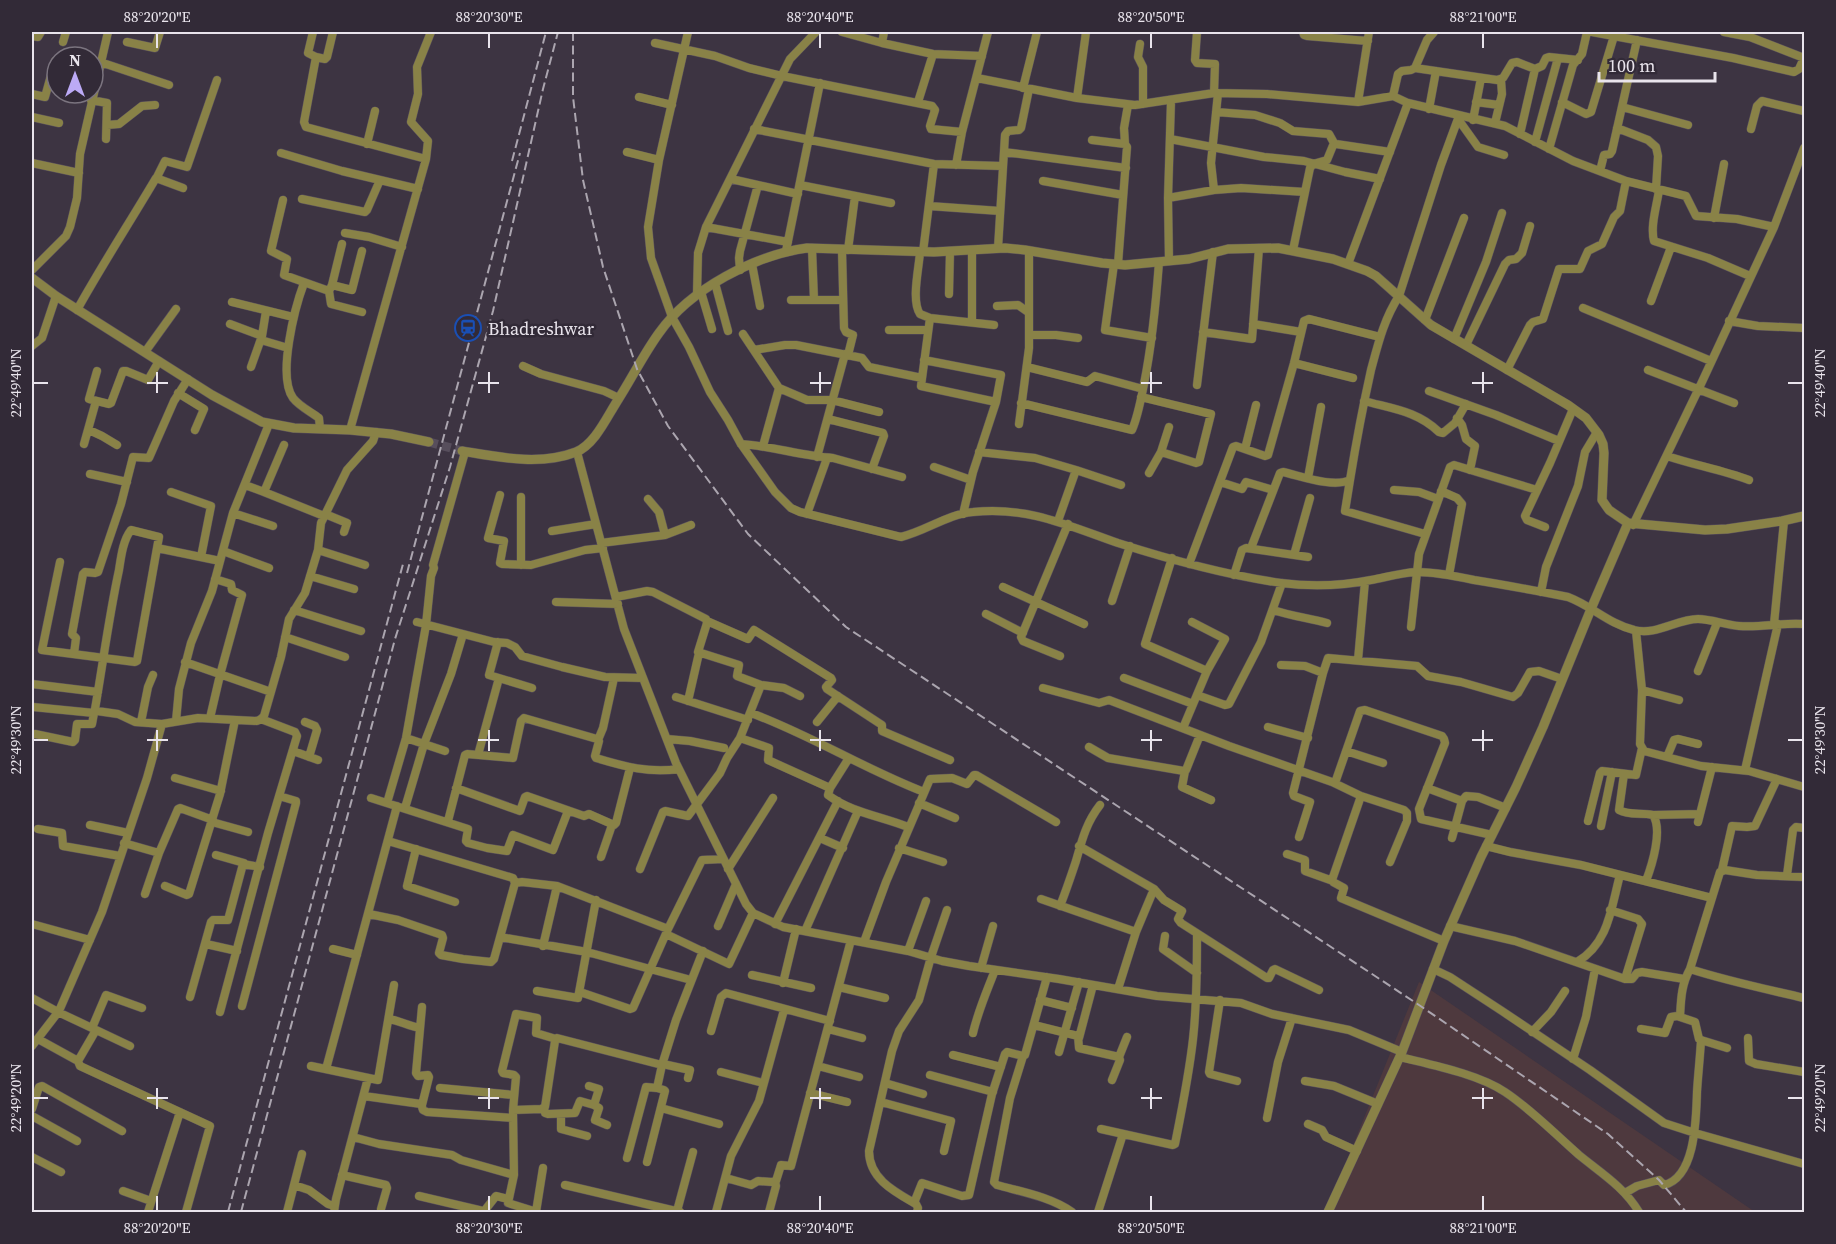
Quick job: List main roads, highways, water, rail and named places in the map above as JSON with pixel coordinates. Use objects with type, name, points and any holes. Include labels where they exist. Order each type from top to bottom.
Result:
[{"type":"tunnel","points":[[429,442],[462,451]]},
{"type":"railway","points":[[512,161],[546,32]]},
{"type":"railway","points":[[241,1212],[395,639],[450,467],[493,311],[558,32]]},
{"type":"railway","points":[[573,32],[573,97],[583,180],[603,267],[637,369],[668,426],[748,534],[846,627],[1419,1005],[1608,1134],[1659,1180],[1686,1212]]},
{"type":"railway","points":[[407,573],[520,153]]},
{"type":"railway","points":[[228,1212],[403,564]]},
{"type":"place","name":"Bhadreshwar","points":[[468,328]]}]
